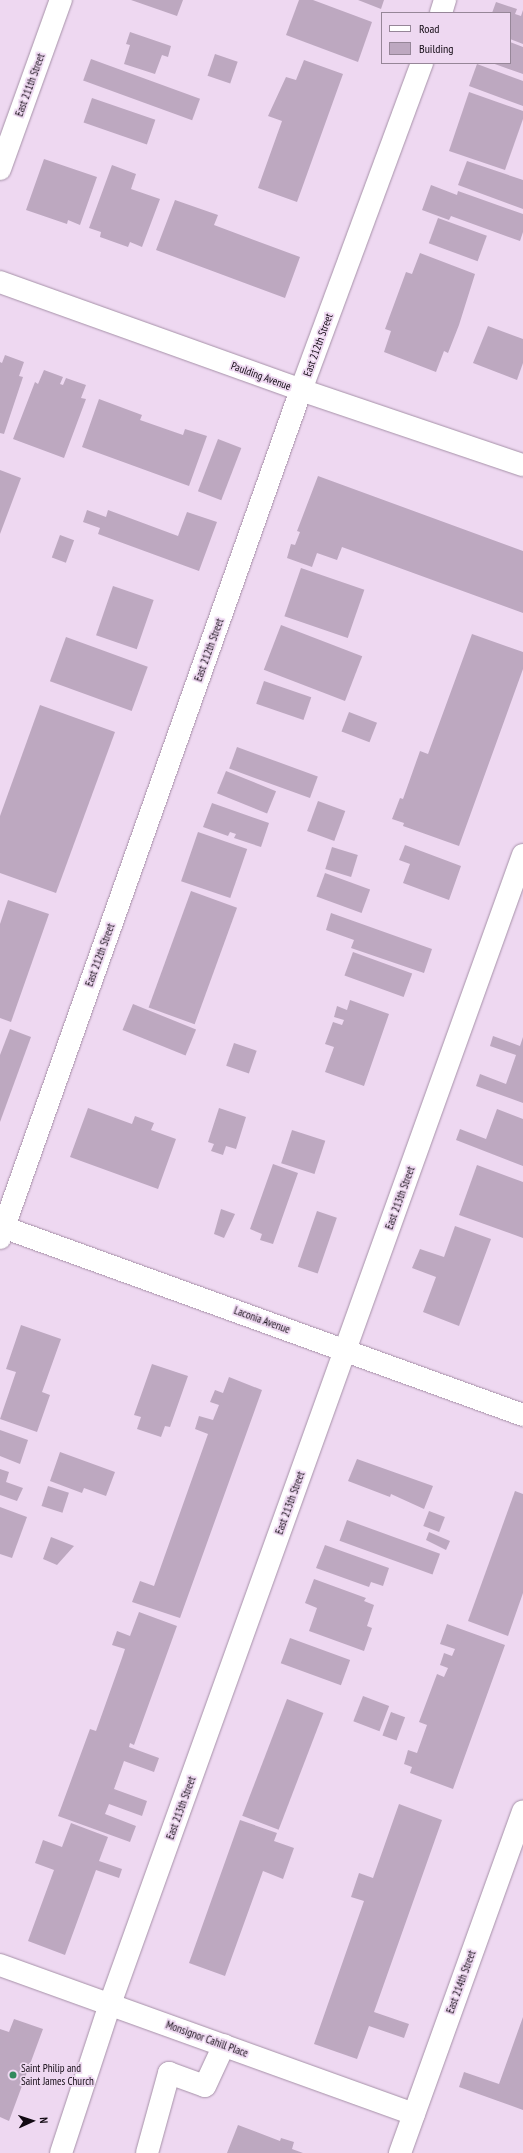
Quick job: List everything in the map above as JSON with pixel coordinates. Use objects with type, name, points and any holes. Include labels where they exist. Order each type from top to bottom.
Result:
[{"type":"street","name":"East 211th Street","points":[[0,169],[61,0]]},
{"type":"street","points":[[441,12],[445,0]]},
{"type":"street","name":"East 212th Street","points":[[1,1231],[301,390],[422,64]]},
{"type":"street","name":"Paulding Avenue","points":[[0,282],[301,390],[523,465]]},
{"type":"street","name":"East 213th Street","points":[[61,2153],[110,2004],[523,855]]},
{"type":"street","name":"Laconia Avenue","points":[[1,1231],[345,1350],[523,1415]]},
{"type":"street","name":"East 214th Street","points":[[400,2153],[523,1811]]},
{"type":"street","name":"Monsignor Cahill Place","points":[[0,1965],[414,2114]]},
{"type":"street","points":[[147,2153],[169,2073],[205,2086],[224,2045]]},
{"type":"building","points":[[131,0],[183,0],[177,16]]},
{"type":"building","points":[[299,0],[313,0],[372,22],[358,62],[286,35]]},
{"type":"building","points":[[358,0],[384,0],[381,9]]},
{"type":"building","points":[[496,2],[517,9],[515,14],[521,16],[523,10],[523,44],[511,39],[511,12],[492,12]]},
{"type":"building","points":[[130,32],[171,46],[168,57],[162,55],[155,74],[124,64],[130,45],[126,44]]},
{"type":"building","points":[[511,42],[523,47],[523,74],[495,64],[511,64]]},
{"type":"building","points":[[215,54],[238,62],[230,84],[208,76]]},
{"type":"building","points":[[91,59],[200,99],[192,120],[83,81]]},
{"type":"building","points":[[304,60],[343,74],[297,202],[258,188],[282,121],[268,116],[286,77],[296,80]]},
{"type":"building","points":[[477,64],[523,81],[523,106],[469,86]]},
{"type":"building","points":[[469,92],[523,111],[523,119],[505,170],[449,151]]},
{"type":"building","points":[[92,98],[155,120],[147,144],[84,123]]},
{"type":"building","points":[[44,159],[97,177],[80,225],[68,220],[67,224],[26,210]]},
{"type":"building","points":[[467,161],[523,180],[523,209],[458,185]]},
{"type":"building","points":[[112,165],[136,174],[131,189],[160,199],[142,247],[130,242],[128,247],[100,237],[101,232],[89,228]]},
{"type":"building","points":[[431,185],[457,195],[458,191],[523,214],[523,232],[520,241],[451,216],[449,220],[422,210]]},
{"type":"building","points":[[175,200],[218,215],[214,225],[300,257],[285,298],[156,250]]},
{"type":"building","points":[[438,218],[487,236],[478,261],[429,243]]},
{"type":"building","points":[[420,253],[475,274],[459,325],[448,353],[444,351],[436,372],[384,352],[391,331],[385,329],[406,272],[412,274]]},
{"type":"building","points":[[488,326],[523,339],[523,363],[517,380],[473,363]]},
{"type":"building","points":[[5,355],[24,362],[19,376],[23,377],[4,434],[0,433],[0,362],[2,363]]},
{"type":"building","points":[[44,370],[63,377],[60,384],[63,385],[66,378],[86,385],[81,398],[86,399],[64,458],[13,439],[35,382],[38,384]]},
{"type":"building","points":[[99,399],[142,415],[140,420],[183,435],[185,429],[207,436],[189,486],[82,447]]},
{"type":"building","points":[[218,439],[241,448],[221,500],[198,491]]},
{"type":"building","points":[[0,470],[21,478],[0,534]]},
{"type":"building","points":[[318,476],[523,551],[523,613],[342,547],[337,560],[317,553],[312,567],[287,558],[291,544],[295,545],[300,532],[297,531]]},
{"type":"building","points":[[87,510],[106,517],[108,510],[178,536],[187,512],[217,522],[199,571],[98,534],[100,528],[83,522]]},
{"type":"building","points":[[60,535],[74,540],[66,563],[52,558]]},
{"type":"building","points":[[301,568],[364,590],[348,638],[284,616]]},
{"type":"building","points":[[113,586],[154,600],[137,649],[96,635]]},
{"type":"building","points":[[281,625],[362,656],[345,701],[264,670]]},
{"type":"building","points":[[472,634],[523,652],[523,669],[459,846],[403,826],[404,823],[392,819],[400,798],[403,799],[420,751],[428,754]]},
{"type":"building","points":[[66,637],[148,667],[132,711],[50,681]]},
{"type":"building","points":[[264,681],[311,697],[303,720],[256,704]]},
{"type":"building","points":[[40,705],[115,732],[56,893],[0,873],[0,816]]},
{"type":"building","points":[[349,712],[377,723],[369,742],[341,732]]},
{"type":"building","points":[[237,747],[318,776],[310,798],[229,769]]},
{"type":"building","points":[[226,771],[276,791],[267,813],[217,793]]},
{"type":"building","points":[[318,801],[345,811],[334,841],[307,831]]},
{"type":"building","points":[[212,803],[269,823],[261,847],[234,838],[236,834],[230,832],[228,836],[203,827]]},
{"type":"building","points":[[198,832],[247,849],[230,898],[181,881]]},
{"type":"building","points":[[405,845],[461,866],[449,900],[403,883],[410,864],[399,860]]},
{"type":"building","points":[[332,847],[358,855],[351,877],[325,869]]},
{"type":"building","points":[[325,873],[370,889],[362,913],[316,896]]},
{"type":"building","points":[[191,891],[237,908],[195,1024],[149,1008]]},
{"type":"building","points":[[8,900],[49,914],[11,1022],[0,1018],[0,924]]},
{"type":"building","points":[[331,913],[432,949],[424,973],[351,948],[354,940],[326,930]]},
{"type":"building","points":[[353,952],[412,974],[404,997],[344,975]]},
{"type":"building","points":[[350,1000],[389,1014],[364,1086],[325,1072],[334,1047],[325,1044],[333,1022],[342,1025],[344,1020],[334,1017],[337,1006],[347,1010]]},
{"type":"building","points":[[133,1004],[196,1029],[186,1055],[123,1030]]},
{"type":"building","points":[[10,1029],[31,1037],[0,1122],[0,1055]]},
{"type":"building","points":[[493,1036],[520,1046],[523,1037],[523,1103],[476,1086],[480,1074],[506,1084],[515,1058],[516,1055],[490,1046]]},
{"type":"building","points":[[234,1043],[257,1051],[249,1074],[226,1066]]},
{"type":"building","points":[[88,1108],[132,1124],[135,1116],[154,1123],[151,1130],[176,1139],[158,1189],[70,1157]]},
{"type":"building","points":[[219,1108],[246,1117],[236,1149],[226,1146],[223,1155],[211,1151],[214,1144],[208,1142]]},
{"type":"building","points":[[497,1109],[523,1119],[523,1166],[456,1140],[460,1129],[486,1139]]},
{"type":"building","points":[[292,1130],[325,1141],[314,1174],[281,1163]]},
{"type":"building","points":[[273,1164],[298,1173],[273,1244],[260,1240],[262,1234],[250,1229]]},
{"type":"building","points":[[477,1165],[523,1182],[523,1238],[459,1215]]},
{"type":"building","points":[[221,1209],[235,1214],[224,1238],[214,1234]]},
{"type":"building","points":[[317,1211],[337,1218],[318,1274],[298,1267]]},
{"type":"building","points":[[455,1226],[491,1239],[459,1326],[423,1312],[436,1277],[412,1268],[420,1249],[444,1257]]},
{"type":"building","points":[[21,1325],[61,1339],[42,1392],[50,1395],[37,1432],[0,1419],[16,1372],[6,1369]]},
{"type":"building","points":[[152,1364],[188,1376],[170,1427],[165,1426],[161,1437],[137,1429],[141,1417],[134,1415]]},
{"type":"building","points":[[229,1377],[262,1390],[180,1618],[132,1602],[140,1581],[154,1586],[208,1434],[195,1429],[199,1416],[213,1420],[219,1405],[210,1402],[215,1390],[223,1393]]},
{"type":"building","points":[[0,1430],[28,1440],[20,1464],[0,1456]]},
{"type":"building","points":[[60,1452],[115,1472],[106,1496],[84,1488],[82,1493],[50,1481]]},
{"type":"building","points":[[357,1459],[433,1486],[424,1509],[391,1494],[390,1497],[348,1481]]},
{"type":"building","points":[[0,1469],[9,1472],[6,1482],[23,1488],[17,1501],[0,1495]]},
{"type":"building","points":[[48,1486],[69,1493],[62,1513],[42,1506]]},
{"type":"building","points":[[515,1491],[523,1494],[523,1593],[508,1636],[468,1621]]},
{"type":"building","points":[[0,1507],[27,1517],[12,1558],[0,1554]]},
{"type":"building","points":[[429,1511],[445,1517],[439,1532],[423,1526]]},
{"type":"building","points":[[347,1520],[440,1554],[433,1575],[339,1541]]},
{"type":"building","points":[[429,1532],[450,1541],[446,1550],[426,1540]]},
{"type":"building","points":[[51,1537],[74,1546],[57,1565],[43,1559]]},
{"type":"building","points":[[325,1545],[389,1568],[383,1586],[371,1582],[369,1587],[316,1568]]},
{"type":"building","points":[[314,1579],[366,1598],[364,1601],[374,1605],[367,1626],[372,1628],[364,1651],[309,1631],[317,1608],[305,1603]]},
{"type":"building","points":[[139,1612],[177,1626],[134,1745],[130,1743],[129,1747],[159,1758],[154,1772],[124,1761],[114,1789],[147,1801],[142,1816],[109,1804],[105,1814],[136,1826],[130,1842],[58,1816],[90,1729],[96,1731],[125,1649],[112,1645],[117,1631],[130,1636]]},
{"type":"building","points":[[447,1624],[505,1645],[453,1789],[410,1773],[412,1767],[404,1764],[408,1750],[417,1753],[427,1725],[419,1722],[437,1674],[444,1677],[448,1668],[440,1665],[444,1653],[452,1656],[455,1649],[440,1644]]},
{"type":"building","points":[[290,1638],[350,1660],[341,1685],[281,1663]]},
{"type":"building","points":[[363,1696],[389,1706],[379,1731],[353,1721]]},
{"type":"building","points":[[287,1699],[323,1713],[279,1830],[242,1816]]},
{"type":"building","points":[[391,1712],[405,1717],[397,1741],[382,1735]]},
{"type":"building","points":[[399,1804],[442,1820],[374,2012],[409,2024],[404,2038],[369,2026],[357,2059],[314,2044],[364,1901],[351,1897],[359,1873],[373,1878]]},
{"type":"building","points":[[240,1820],[277,1833],[274,1841],[294,1848],[283,1879],[263,1871],[225,1976],[189,1963]]},
{"type":"building","points":[[71,1823],[108,1837],[99,1861],[122,1869],[119,1878],[96,1870],[65,1955],[28,1941],[54,1870],[35,1863],[43,1840],[62,1847]]},
{"type":"building","points":[[523,2017],[523,2110],[459,2087],[464,2072],[499,2084]]},
{"type":"building","name":"Saint Philip and Saint James Church","points":[[14,2019],[43,2029],[9,2121],[0,2117],[0,2029],[9,2032]]},
{"type":"building","points":[[238,2125],[280,2141],[281,2138],[294,2142],[292,2149],[303,2153],[227,2153]]},
{"type":"place","name":"Saint Philip and Saint James Church","points":[[13,2075]]}]
